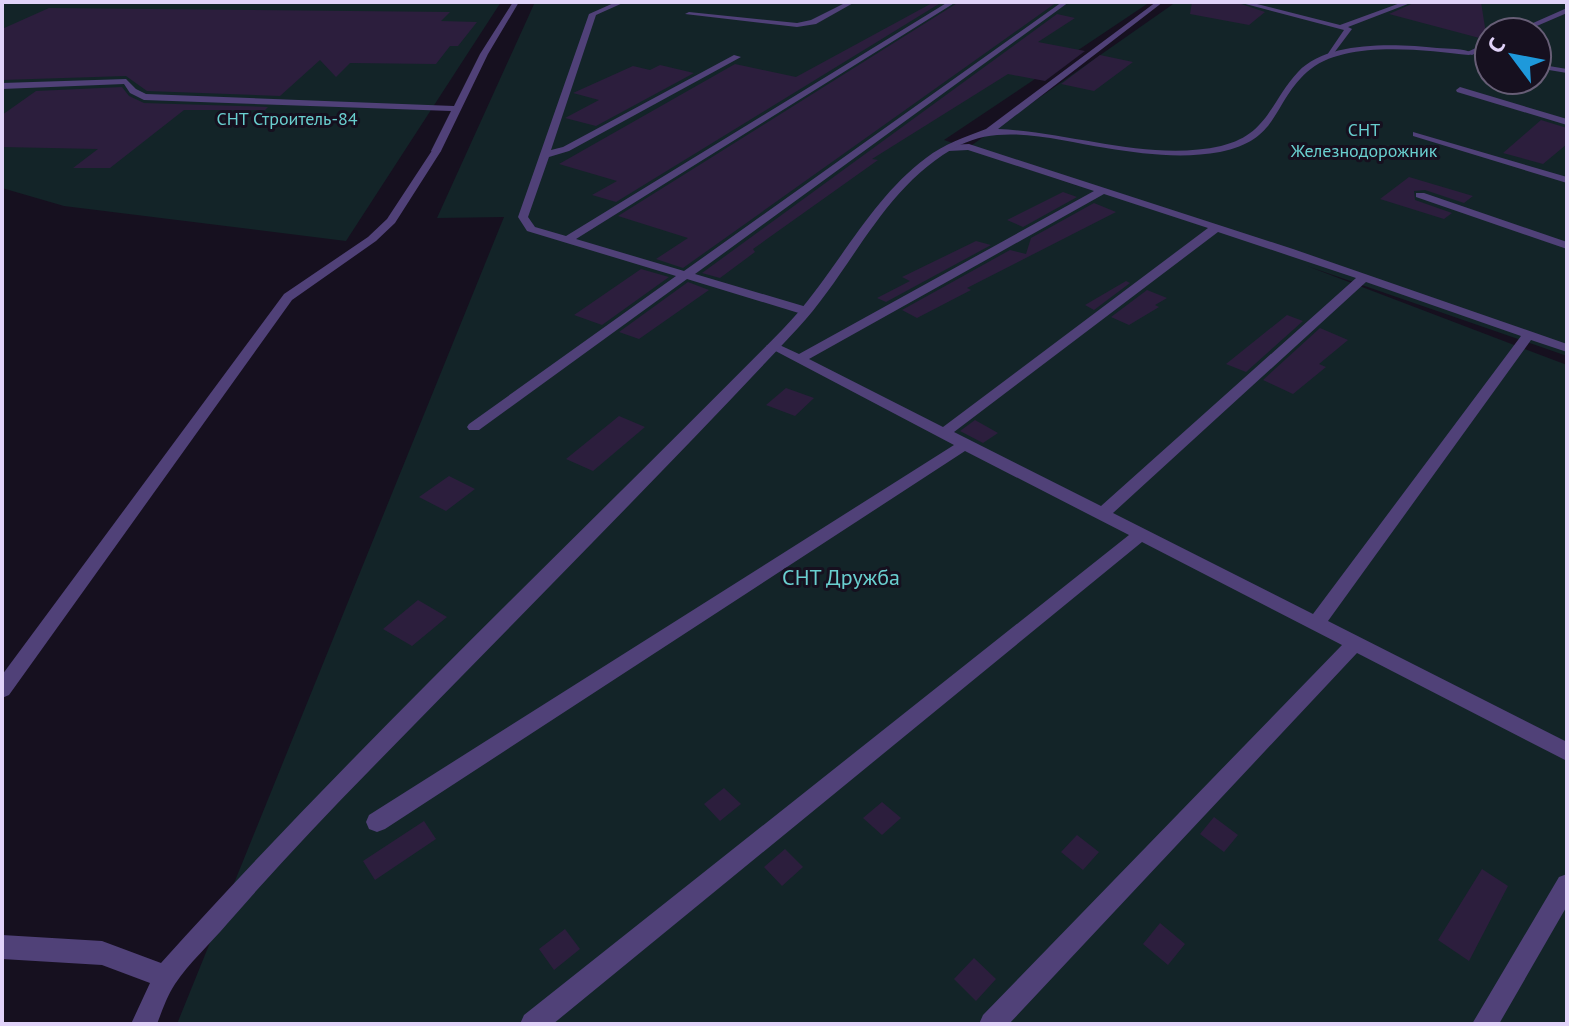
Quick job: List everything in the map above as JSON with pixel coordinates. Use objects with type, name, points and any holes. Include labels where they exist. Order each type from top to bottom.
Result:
[{"type":"street","points":[[2,690],[288,297],[372,239],[391,221],[436,151],[484,54],[516,2]]},
{"type":"street","points":[[622,2],[593,14],[523,217],[531,229],[806,311]]},
{"type":"street","points":[[689,14],[797,25],[813,22],[852,2]]},
{"type":"street","points":[[567,240],[953,2]]},
{"type":"street","points":[[474,427],[683,274],[1066,2]]},
{"type":"street","points":[[989,131],[1160,2]]},
{"type":"street","points":[[1241,2],[1348,29],[1331,55]]},
{"type":"street","points":[[1341,27],[1410,2]]},
{"type":"street","points":[[144,1024],[165,977],[271,857],[806,311],[887,201],[913,172],[969,136],[989,131],[1037,134],[1182,153],[1222,149],[1252,137],[1273,120],[1303,71],[1331,55],[1391,48],[1473,54]]},
{"type":"street","points":[[1469,53],[1473,51]]},
{"type":"street","points":[[545,155],[566,149],[737,57]]},
{"type":"street","points":[[2,86],[126,81],[133,91],[144,97],[458,109]]},
{"type":"street","points":[[1460,90],[1567,122]]},
{"type":"street","points":[[1416,134],[1567,180]]},
{"type":"street","points":[[948,148],[969,147],[1364,277],[1567,348]]},
{"type":"street","points":[[799,359],[1102,191]]},
{"type":"street","points":[[1420,195],[1567,246]]},
{"type":"street","points":[[944,433],[1216,228]]},
{"type":"street","points":[[1102,514],[1364,277]]},
{"type":"street","points":[[1316,624],[1528,335]]},
{"type":"street","points":[[773,346],[1567,752]]},
{"type":"street","points":[[377,822],[965,444]]},
{"type":"street","points":[[533,1024],[1141,534]]},
{"type":"street","points":[[992,1024],[1355,643]]},
{"type":"street","points":[[1485,1024],[1567,885]]},
{"type":"street","points":[[2,947],[102,953],[165,977]]},
{"type":"green space","name":"СНТ Строитель-84","points":[[2,2],[501,2],[346,241],[64,206],[2,188]]},
{"type":"green space","name":"СНТ Дружба","points":[[535,2],[1150,2],[944,140],[1078,186],[969,147],[1176,2],[1567,2],[1567,356],[1307,266],[1567,365],[1567,1024],[177,1024],[504,217],[437,218]]},
{"type":"building","points":[[934,2],[942,2],[616,202],[592,195],[617,181],[559,164],[735,64],[796,77]]},
{"type":"building","points":[[959,2],[1057,2],[683,268],[656,259],[688,238],[618,216]]},
{"type":"building","points":[[1192,2],[1235,2],[1265,12],[1249,25],[1190,14]]},
{"type":"building","points":[[1416,2],[1481,2],[1483,16],[1473,16],[1473,36],[1389,14]]},
{"type":"building","points":[[49,8],[450,12],[441,21],[477,22],[458,46],[450,46],[436,64],[350,63],[336,77],[320,60],[280,96],[147,91],[126,76],[2,80],[2,29]]},
{"type":"building","points":[[1057,14],[1075,18],[1038,42],[1085,51],[1045,81],[1008,74],[872,159],[878,160],[753,249],[755,252],[720,278],[702,273]]},
{"type":"building","points":[[1100,55],[1133,62],[1094,91],[1061,84]]},
{"type":"building","points":[[660,65],[694,73],[596,126],[565,118],[599,100],[573,93],[633,66],[650,70]]},
{"type":"building","points":[[122,87],[129,96],[144,103],[268,107],[265,110],[184,110],[110,168],[73,168],[98,149],[2,147],[2,115],[36,91]]},
{"type":"building","points":[[1541,120],[1567,128],[1567,144],[1543,164],[1503,153]]},
{"type":"building","points":[[1409,177],[1473,196],[1464,203],[1425,190],[1414,191],[1415,200],[1452,213],[1444,219],[1380,199]]},
{"type":"building","points":[[1063,192],[1077,197],[1023,227],[1007,220]]},
{"type":"building","points":[[1094,203],[1116,212],[967,288],[971,290],[917,318],[902,310],[1010,250],[1026,254],[1031,238]]},
{"type":"building","points":[[976,241],[991,245],[886,302],[877,298],[910,281],[902,277]]},
{"type":"building","points":[[641,269],[669,277],[602,325],[574,315]]},
{"type":"building","points":[[1126,281],[1130,283],[1094,310],[1085,305]]},
{"type":"building","points":[[688,282],[709,290],[639,339],[619,332]]},
{"type":"building","points":[[1147,290],[1167,298],[1155,305],[1159,307],[1129,325],[1111,317]]},
{"type":"building","points":[[1287,315],[1303,321],[1246,372],[1226,364]]},
{"type":"building","points":[[1320,328],[1348,340],[1319,364],[1326,367],[1293,394],[1263,380]]},
{"type":"building","points":[[786,388],[814,398],[795,416],[766,405]]},
{"type":"building","points":[[619,416],[645,427],[593,471],[566,459]]},
{"type":"building","points":[[975,420],[998,433],[983,443],[960,431]]},
{"type":"building","points":[[449,476],[475,489],[446,511],[419,497]]},
{"type":"building","points":[[418,600],[447,617],[412,646],[383,629]]},
{"type":"building","points":[[724,788],[741,804],[720,821],[704,804]]},
{"type":"building","points":[[882,802],[901,818],[882,835],[863,818]]},
{"type":"building","points":[[1214,817],[1238,835],[1224,852],[1200,834]]},
{"type":"building","points":[[424,821],[436,839],[375,880],[363,861]]},
{"type":"building","points":[[1077,835],[1099,852],[1083,870],[1061,852]]},
{"type":"building","points":[[785,849],[803,867],[782,886],[764,867]]},
{"type":"building","points":[[1482,869],[1508,886],[1469,961],[1438,940]]},
{"type":"building","points":[[1160,923],[1185,944],[1168,965],[1143,944]]},
{"type":"building","points":[[565,929],[580,949],[554,970],[539,949]]},
{"type":"building","points":[[974,958],[996,979],[976,1001],[954,979]]},
{"type":"park label","name":"СНТ Железнодорожник","points":[[1364,139]]}]
